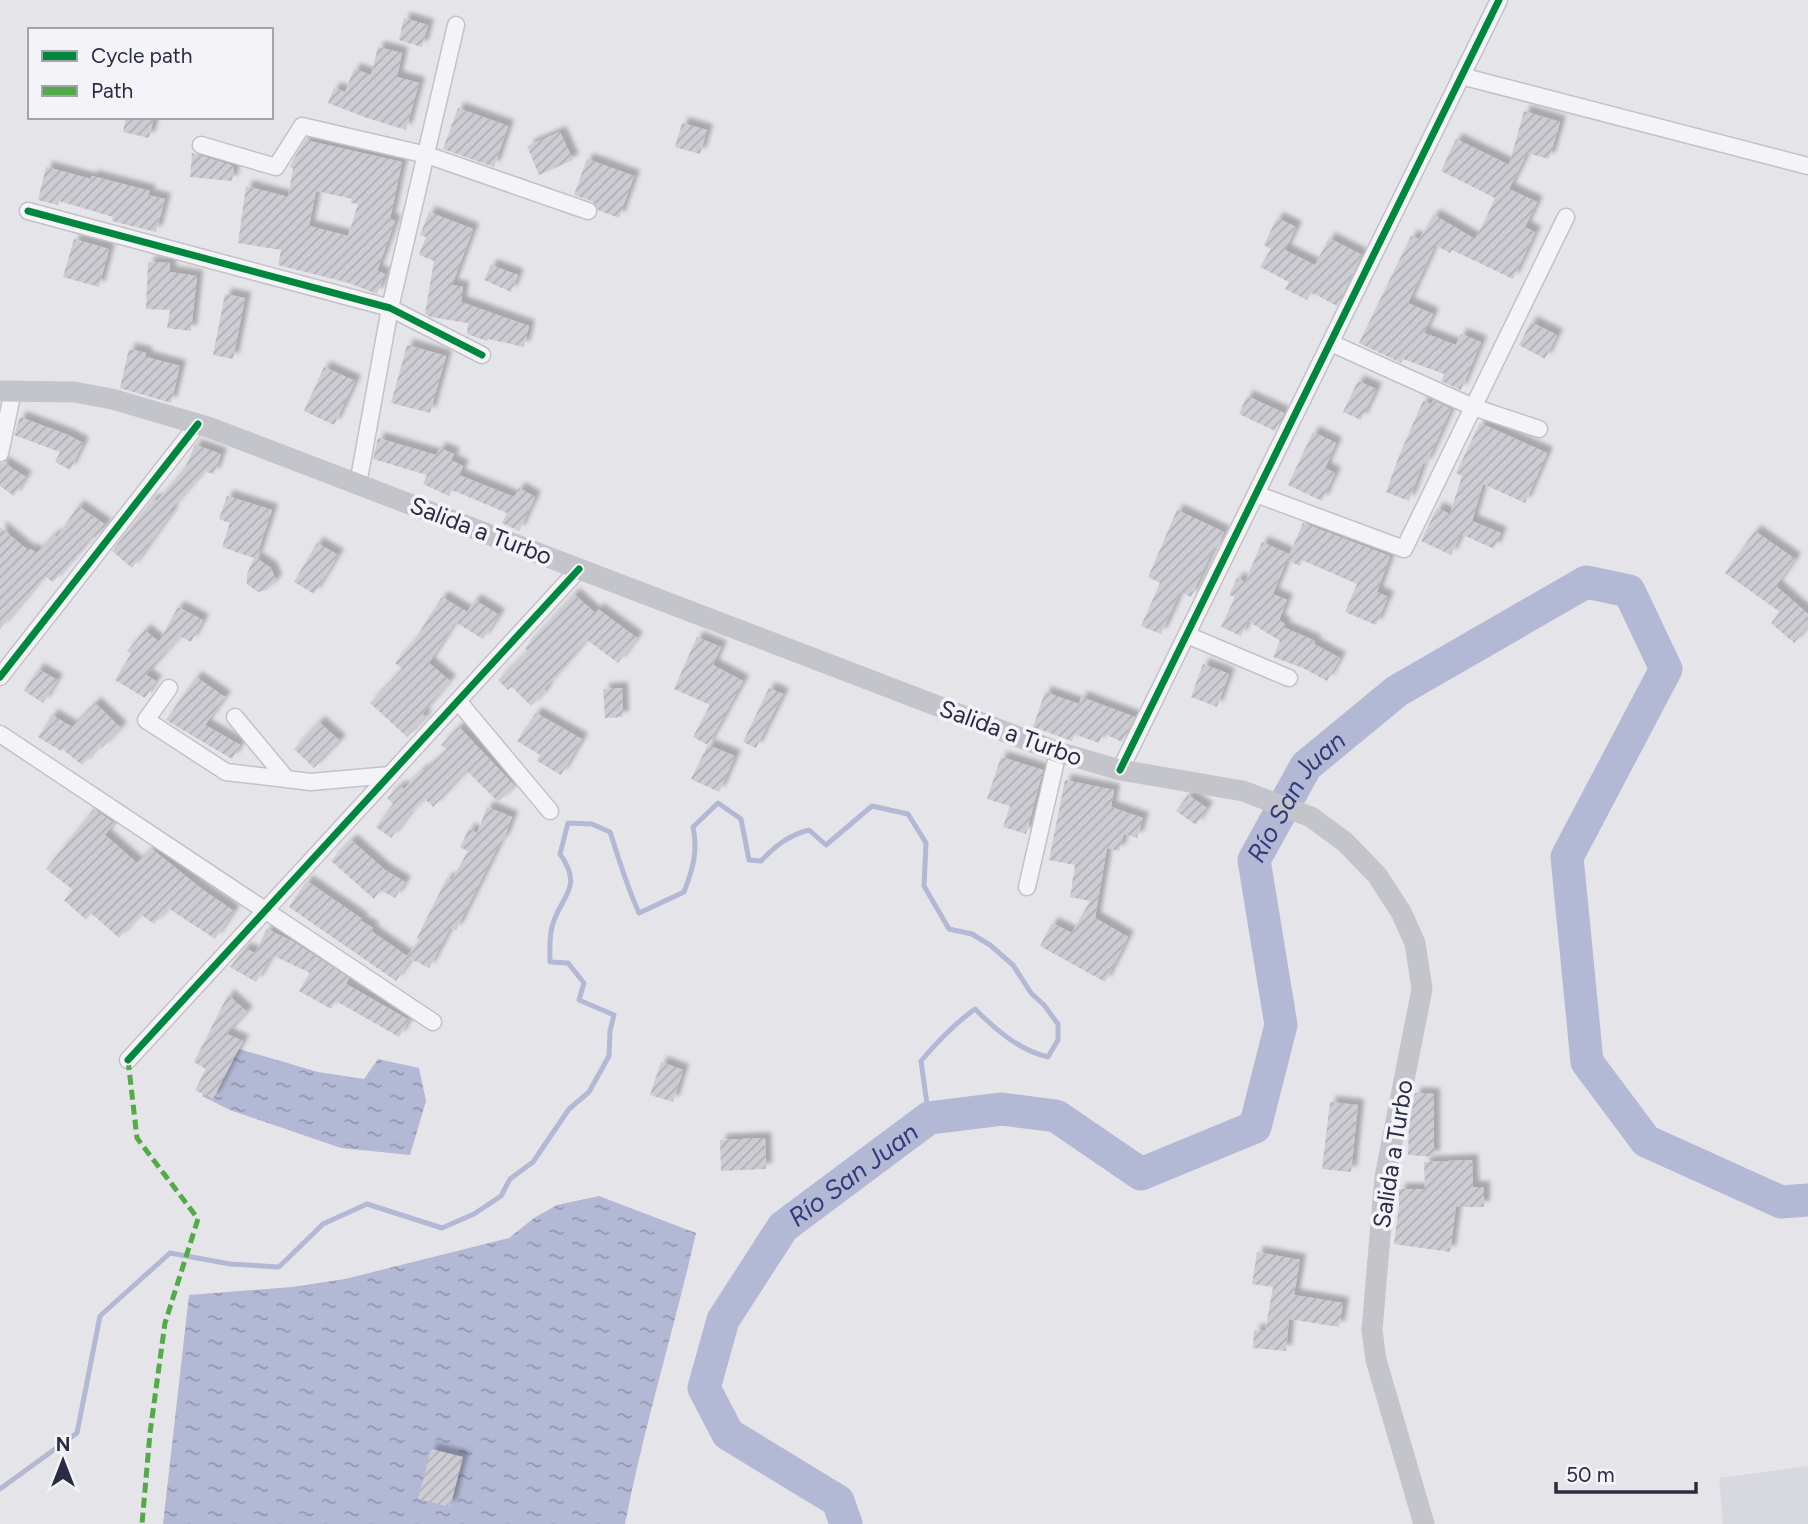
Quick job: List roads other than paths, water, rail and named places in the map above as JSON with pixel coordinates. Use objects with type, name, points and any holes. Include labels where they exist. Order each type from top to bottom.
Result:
[{"type":"main road","name":"Salida a Turbo","points":[[6,391],[74,392],[112,399],[198,424],[1058,752],[1120,770],[1243,791],[1311,817],[1345,842],[1377,876],[1401,912],[1415,943],[1423,989],[1385,1177],[1373,1330],[1376,1360],[1424,1524]]},
{"type":"street","points":[[1120,770],[1499,0]]},
{"type":"street","points":[[358,484],[390,308],[456,25]]},
{"type":"street","points":[[1461,76],[1808,166]]},
{"type":"street","points":[[201,145],[276,167],[302,126],[427,155],[588,211]]},
{"type":"street","points":[[28,211],[390,308],[482,355]]},
{"type":"street","points":[[1256,494],[1404,549],[1566,217]]},
{"type":"street","points":[[1331,343],[1473,407],[1539,429]]},
{"type":"street","points":[[0,453],[6,391]]},
{"type":"street","points":[[0,677],[198,424]]},
{"type":"street","points":[[128,1060],[579,569]]},
{"type":"street","points":[[1187,635],[1289,678]]},
{"type":"street","points":[[169,688],[146,720],[226,772],[311,782],[390,775]]},
{"type":"street","points":[[458,701],[550,811]]},
{"type":"street","points":[[235,717],[285,778]]},
{"type":"street","points":[[0,733],[433,1021]]},
{"type":"street","points":[[1027,887],[1058,752]]},
{"type":"water","points":[[239,1049],[318,1072],[364,1079],[378,1059],[419,1068],[426,1101],[410,1155],[341,1148],[230,1110],[202,1096]]},
{"type":"water","points":[[599,1196],[696,1233],[625,1524],[163,1524],[189,1295],[292,1287],[345,1279],[509,1238],[534,1218],[557,1205]]},
{"type":"waterway","name":"Río San Juan","points":[[846,1524],[838,1501],[728,1434],[704,1388],[723,1320],[783,1227],[929,1118],[1002,1109],[1056,1116],[1141,1174],[1255,1127],[1281,1025],[1254,860],[1306,766],[1397,691],[1586,582],[1629,591],[1666,669],[1567,857],[1587,1062],[1646,1141],[1781,1202],[1808,1200]]},
{"type":"waterway","points":[[0,1489],[77,1433],[100,1316],[170,1253],[230,1264],[279,1267],[323,1224],[367,1204],[442,1228],[474,1214],[501,1196],[510,1179],[533,1162],[569,1109],[589,1092],[609,1056],[614,1015],[579,1000],[584,983],[568,963],[550,962],[552,927],[570,885],[567,866],[560,854],[568,823],[592,824],[610,832],[639,913],[684,892],[694,860],[693,827],[718,803],[741,819],[749,860],[761,861],[783,842],[809,830],[826,845],[872,806],[908,814],[926,843],[924,886],[949,929],[972,934],[1013,965],[1031,993],[1058,1024],[1058,1040],[1048,1057],[1027,1050],[975,1009],[946,1034],[921,1061],[929,1118]]}]
